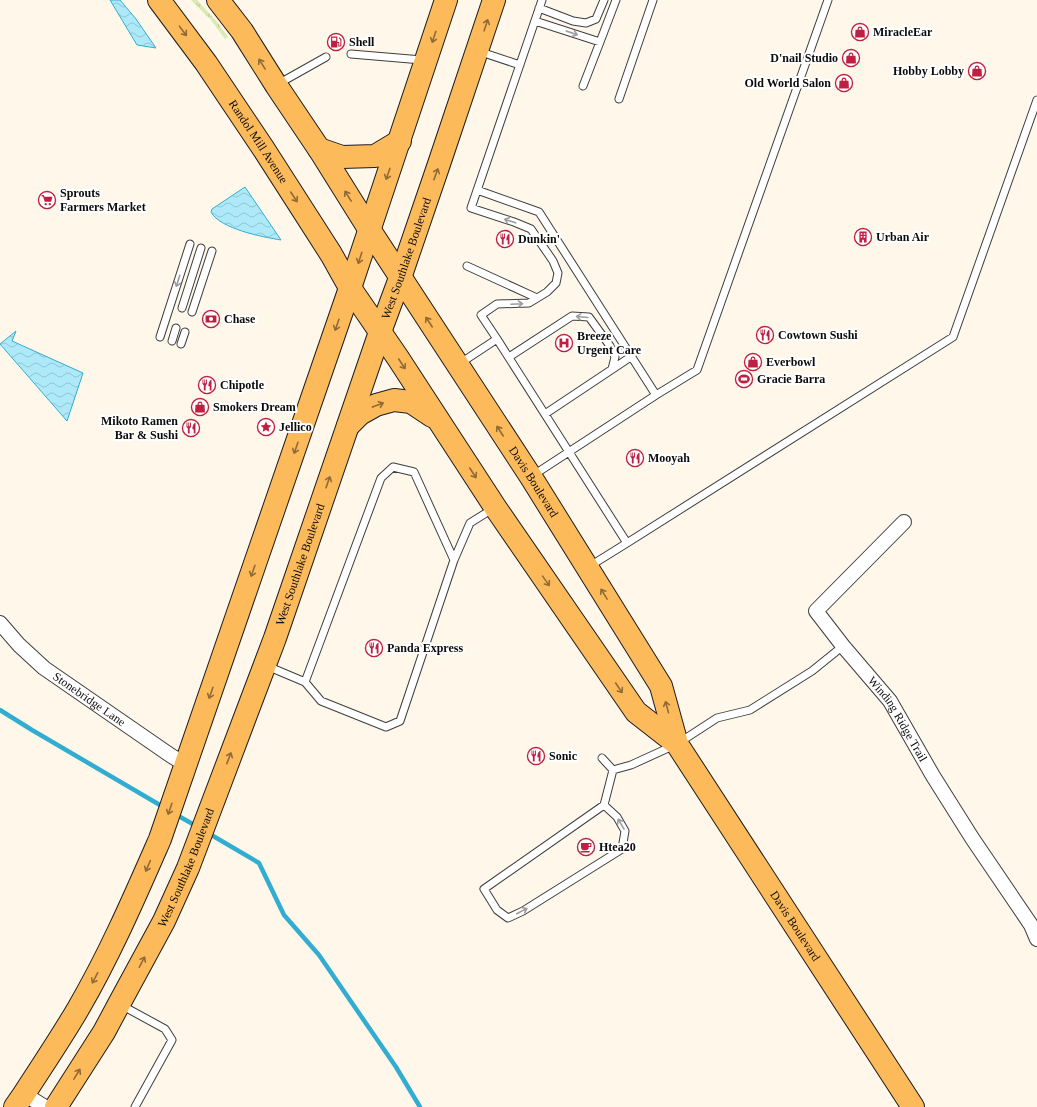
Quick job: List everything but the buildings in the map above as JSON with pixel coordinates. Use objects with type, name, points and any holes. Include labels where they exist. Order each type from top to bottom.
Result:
[{"type":"main road","name":"Randol Mill Avenue","points":[[159,0],[206,63],[263,148],[331,254],[350,288]]},
{"type":"main road","points":[[218,0],[242,32],[319,149],[369,229]]},
{"type":"main road","points":[[19,1100],[78,1009],[109,951],[137,893],[160,839],[350,288],[446,0]]},
{"type":"main road","name":"West Southlake Boulevard","points":[[56,1107],[104,1032],[164,921],[188,868],[265,665],[400,278],[494,0]]},
{"type":"main road","points":[[319,149],[342,157],[375,156],[400,141]]},
{"type":"main road","name":"Davis Boulevard","points":[[369,229],[530,477],[661,686],[677,744],[913,1107]]},
{"type":"main road","name":"Davis Boulevard","points":[[350,288],[495,507],[636,712],[677,744]]},
{"type":"main road","points":[[347,427],[360,414],[376,405],[394,400],[411,402],[439,421]]},
{"type":"street","name":"Winding Ridge Trail","points":[[904,522],[816,611],[843,646],[890,701],[933,776],[972,838],[1031,925],[1037,939]]},
{"type":"street","name":"Stonebridge Lane","points":[[0,623],[19,646],[44,668],[170,755],[183,772]]},
{"type":"street","points":[[19,1100],[45,1107]]},
{"type":"lane","points":[[542,0],[471,208],[514,222],[530,229],[553,261],[558,273],[556,283],[547,292],[529,303],[497,304],[481,315],[627,542]]},
{"type":"lane","points":[[539,8],[573,21],[586,23],[596,19],[604,0]]},
{"type":"lane","points":[[583,86],[616,0]]},
{"type":"lane","points":[[619,99],[653,0]]},
{"type":"lane","points":[[530,477],[697,370],[828,0]]},
{"type":"lane","points":[[535,20],[600,42]]},
{"type":"lane","points":[[478,50],[520,65]]},
{"type":"lane","points":[[351,54],[426,60]]},
{"type":"lane","points":[[276,85],[326,57]]},
{"type":"lane","points":[[588,568],[953,337],[1037,100]]},
{"type":"lane","points":[[477,190],[539,212],[656,395]]},
{"type":"lane","points":[[160,337],[190,244]]},
{"type":"lane","points":[[182,308],[201,248]]},
{"type":"lane","points":[[192,312],[212,251]]},
{"type":"lane","points":[[467,266],[537,298]]},
{"type":"lane","points":[[509,357],[572,316],[589,317],[613,352],[615,357],[612,369]]},
{"type":"lane","points":[[172,341],[176,328]]},
{"type":"lane","points":[[181,344],[185,332]]},
{"type":"lane","points":[[458,366],[497,339]]},
{"type":"lane","points":[[545,414],[632,356]]},
{"type":"lane","points":[[305,682],[382,478],[393,468],[414,472],[454,560]]},
{"type":"lane","points":[[265,665],[305,682],[321,701],[386,727],[400,722],[454,560],[470,523],[495,507]]},
{"type":"lane","points":[[613,770],[631,765],[677,744],[717,718],[750,710],[812,671],[843,646]]},
{"type":"lane","points":[[602,758],[613,770]]},
{"type":"lane","points":[[604,805],[617,817],[625,831],[622,850],[508,918],[498,910],[484,889],[604,805],[613,770]]},
{"type":"lane","points":[[119,1004],[165,1028],[172,1040],[135,1107]]},
{"type":"green space","points":[[191,0],[197,0],[218,23],[228,37],[225,39],[211,20]]},
{"type":"water","points":[[110,0],[120,0],[136,19],[156,48],[137,45]]},
{"type":"water","points":[[245,187],[281,240],[232,228],[216,218],[211,212],[212,209]]},
{"type":"water","points":[[16,331],[12,341],[83,373],[67,421],[0,344]]},
{"type":"waterway","points":[[0,710],[165,808]]},
{"type":"waterway","points":[[175,814],[198,827]]},
{"type":"waterway","points":[[208,833],[259,863],[284,915],[319,955],[396,1067],[420,1107]]},
{"type":"place","name":"MiracleEar","points":[[860,32]]},
{"type":"place","name":"Shell","points":[[336,42]]},
{"type":"place","name":"D'nail Studio","points":[[851,58]]},
{"type":"place","name":"Hobby Lobby","points":[[977,71]]},
{"type":"place","name":"Old World Salon","points":[[844,83]]},
{"type":"place","name":"Sprouts Farmers Market","points":[[47,200]]},
{"type":"place","name":"Urban Air","points":[[863,237]]},
{"type":"place","name":"Dunkin'","points":[[505,239]]},
{"type":"place","name":"Chase","points":[[211,319]]},
{"type":"place","name":"Cowtown Sushi","points":[[765,335]]},
{"type":"place","name":"Breeze Urgent Care","points":[[564,343]]},
{"type":"place","name":"Everbowl","points":[[753,362]]},
{"type":"place","name":"Gracie Barra","points":[[744,379]]},
{"type":"place","name":"Chipotle","points":[[207,385]]},
{"type":"place","name":"Smokers Dream","points":[[200,407]]},
{"type":"place","name":"Jellico","points":[[266,427]]},
{"type":"place","name":"Mikoto Ramen Bar & Sushi","points":[[191,428]]},
{"type":"place","name":"Mooyah","points":[[635,458]]},
{"type":"place","name":"Panda Express","points":[[374,648]]},
{"type":"place","name":"Sonic","points":[[536,756]]},
{"type":"place","name":"Htea20","points":[[586,847]]}]
